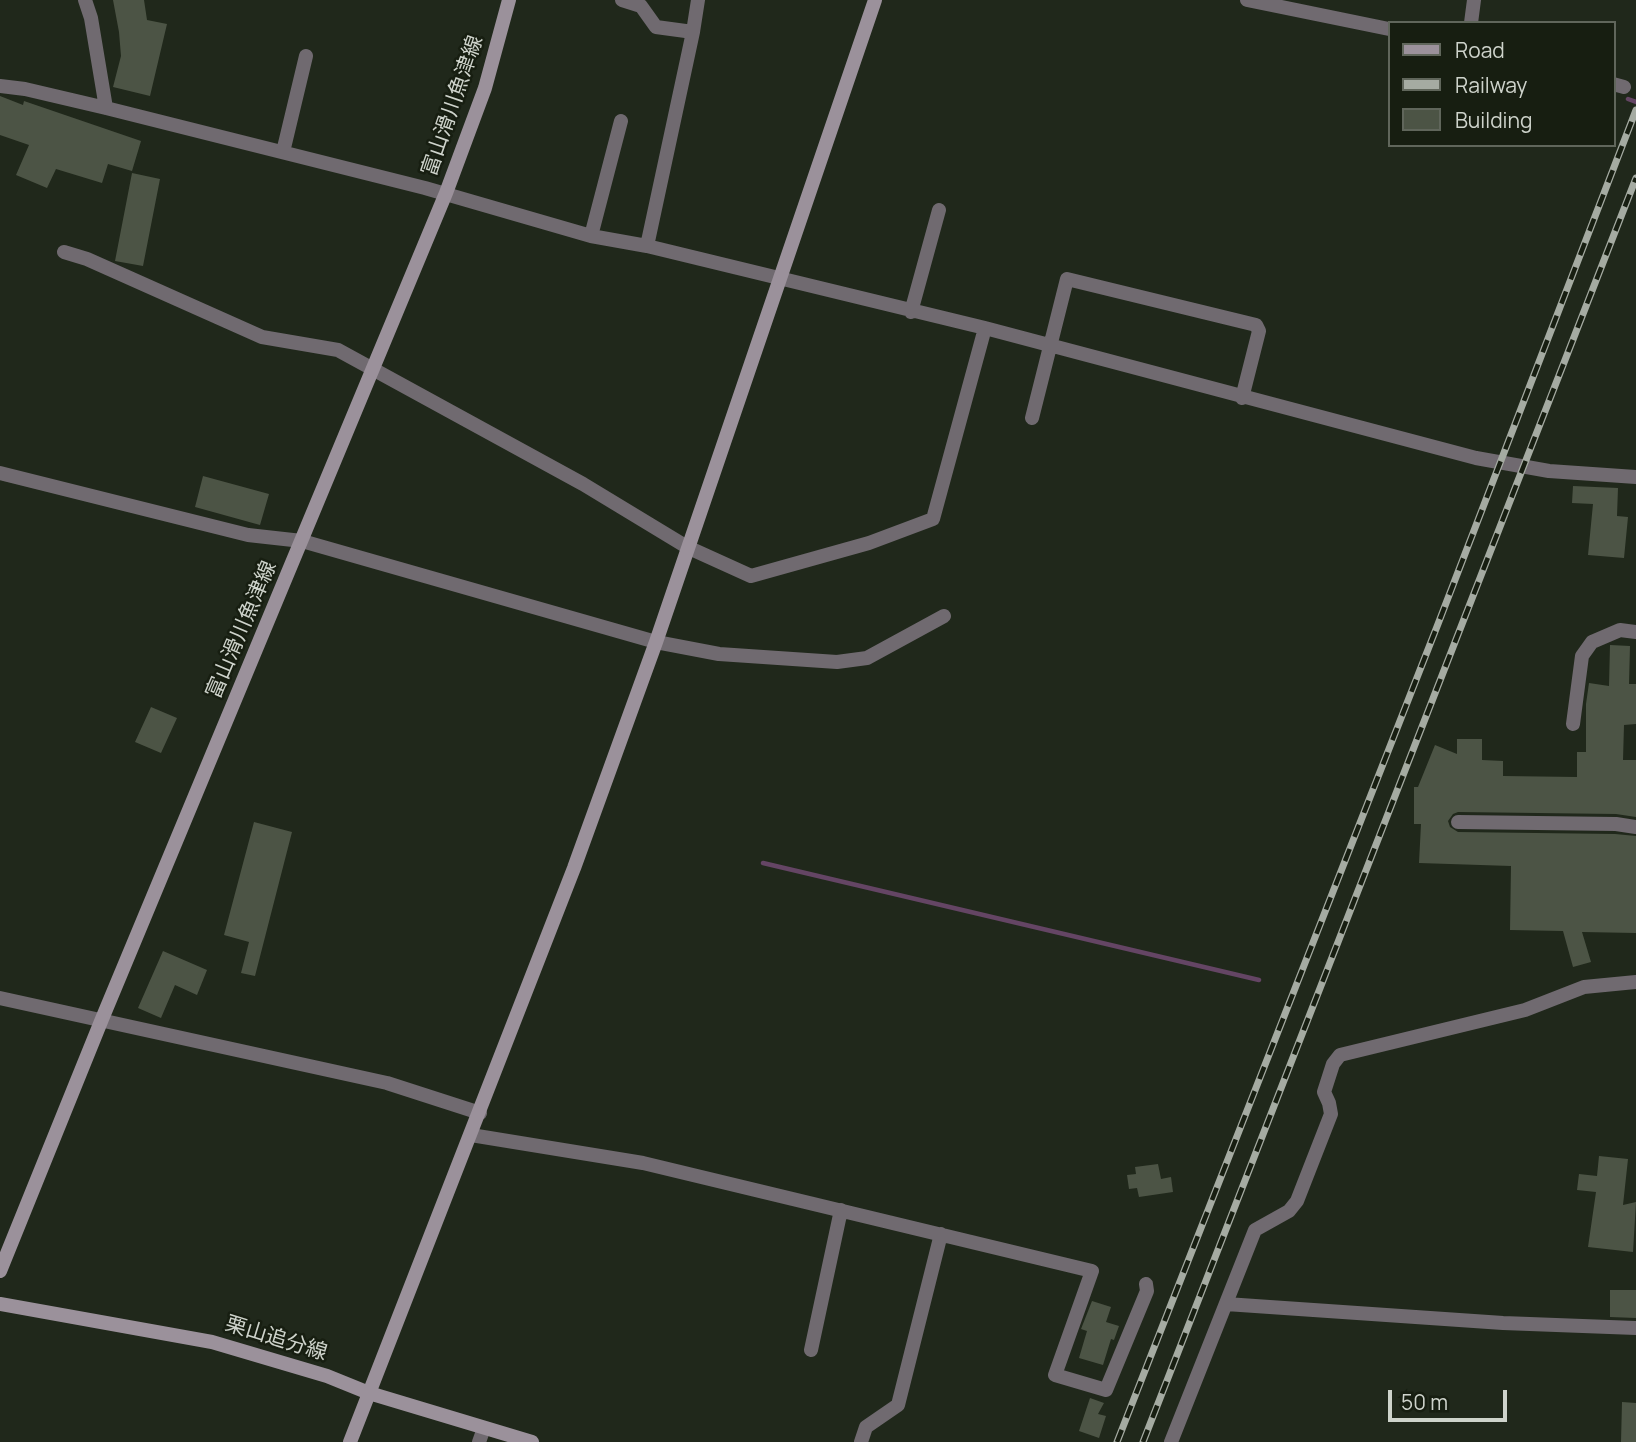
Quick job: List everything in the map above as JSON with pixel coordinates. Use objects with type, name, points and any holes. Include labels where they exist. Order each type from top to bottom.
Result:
[{"type":"main road","name":"富山滑川魚津線","points":[[0,1271],[446,193],[485,88],[509,0]]},
{"type":"main road","points":[[350,1442],[574,868],[656,642],[874,0]]},
{"type":"main road","name":"栗山追分線","points":[[0,1304],[212,1342],[327,1376],[482,1435],[532,1442]]},
{"type":"street","points":[[85,0],[91,18],[106,108]]},
{"type":"street","points":[[622,0],[641,6],[656,27],[692,32]]},
{"type":"street","points":[[647,246],[698,0]]},
{"type":"street","points":[[1247,0],[1388,29]]},
{"type":"street","points":[[1471,21],[1474,0]]},
{"type":"street","points":[[283,152],[306,55]]},
{"type":"street","points":[[0,86],[26,89],[106,108],[446,193],[592,236],[647,246],[985,328],[1476,458],[1549,471],[1636,477]]},
{"type":"street","points":[[592,236],[621,121]]},
{"type":"street","points":[[911,312],[939,210]]},
{"type":"street","points":[[64,252],[87,259],[262,337],[338,351],[583,484],[687,547],[751,576],[869,543],[933,519],[985,328]]},
{"type":"street","points":[[1032,418],[1067,279],[1256,325],[1259,331],[1242,398]]},
{"type":"street","points":[[0,473],[248,535],[302,541],[656,642],[719,654],[837,662],[867,658],[944,616]]},
{"type":"street","points":[[1573,724],[1582,656],[1592,642],[1620,630],[1636,632]]},
{"type":"street","points":[[1458,822],[1616,824],[1636,827]]},
{"type":"street","points":[[1171,1442],[1255,1230],[1289,1211],[1297,1201],[1331,1114],[1324,1092],[1333,1064],[1340,1055],[1525,1010],[1584,987],[1636,982]]},
{"type":"street","points":[[0,998],[387,1083],[480,1113]]},
{"type":"street","points":[[471,1135],[643,1163],[1092,1271],[1055,1375],[1106,1390],[1147,1291],[1146,1284]]},
{"type":"street","points":[[811,1350],[841,1210]]},
{"type":"street","points":[[861,1442],[866,1427],[898,1405],[941,1234]]},
{"type":"street","points":[[1226,1304],[1503,1323],[1636,1328]]},
{"type":"building","points":[[113,0],[144,0],[147,20],[167,24],[150,96],[113,87],[121,56]]},
{"type":"building","points":[[0,96],[23,105],[24,101],[141,141],[132,171],[108,164],[102,183],[56,169],[47,188],[16,175],[29,145],[0,135]]},
{"type":"building","points":[[132,173],[160,179],[143,266],[115,261]]},
{"type":"building","points":[[203,476],[269,494],[260,525],[195,507]]},
{"type":"building","points":[[1573,486],[1618,488],[1617,516],[1628,517],[1624,558],[1588,555],[1593,504],[1572,503]]},
{"type":"building","points":[[1610,645],[1630,646],[1629,684],[1636,684],[1636,724],[1624,725],[1623,760],[1636,760],[1636,817],[1616,814],[1458,812],[1448,821],[1450,827],[1458,832],[1636,836],[1636,933],[1582,932],[1591,962],[1573,967],[1563,931],[1510,930],[1511,866],[1419,863],[1421,824],[1414,824],[1414,787],[1418,787],[1435,745],[1457,754],[1457,739],[1482,739],[1482,760],[1503,761],[1503,776],[1577,777],[1577,752],[1586,752],[1589,683],[1609,686]]},
{"type":"building","points":[[151,707],[177,718],[161,753],[135,742]]},
{"type":"building","points":[[254,822],[292,832],[255,976],[241,973],[249,942],[224,935]]},
{"type":"building","points":[[163,951],[207,970],[197,995],[175,985],[161,1018],[138,1008]]},
{"type":"building","points":[[1599,1156],[1628,1159],[1623,1205],[1636,1202],[1633,1252],[1588,1247],[1596,1192],[1577,1190],[1579,1174],[1597,1176]]},
{"type":"building","points":[[1158,1164],[1161,1179],[1171,1177],[1173,1192],[1139,1197],[1137,1188],[1129,1189],[1127,1175],[1136,1174],[1135,1167]]},
{"type":"building","points":[[1610,1290],[1636,1290],[1636,1318],[1610,1317]]},
{"type":"building","points":[[1092,1301],[1111,1307],[1106,1322],[1119,1326],[1114,1340],[1111,1339],[1103,1365],[1079,1358],[1087,1331],[1081,1329]]},
{"type":"building","points":[[1090,1398],[1104,1403],[1098,1414],[1106,1416],[1099,1438],[1079,1431]]},
{"type":"building","points":[[1622,1402],[1636,1403],[1636,1442],[1621,1442]]},
{"type":"waterway","points":[[1628,99],[1636,102]]},
{"type":"waterway","points":[[763,863],[1259,980]]},
{"type":"railway","points":[[1117,1442],[1438,624],[1636,110]]},
{"type":"railway","points":[[1143,1442],[1636,178]]}]
